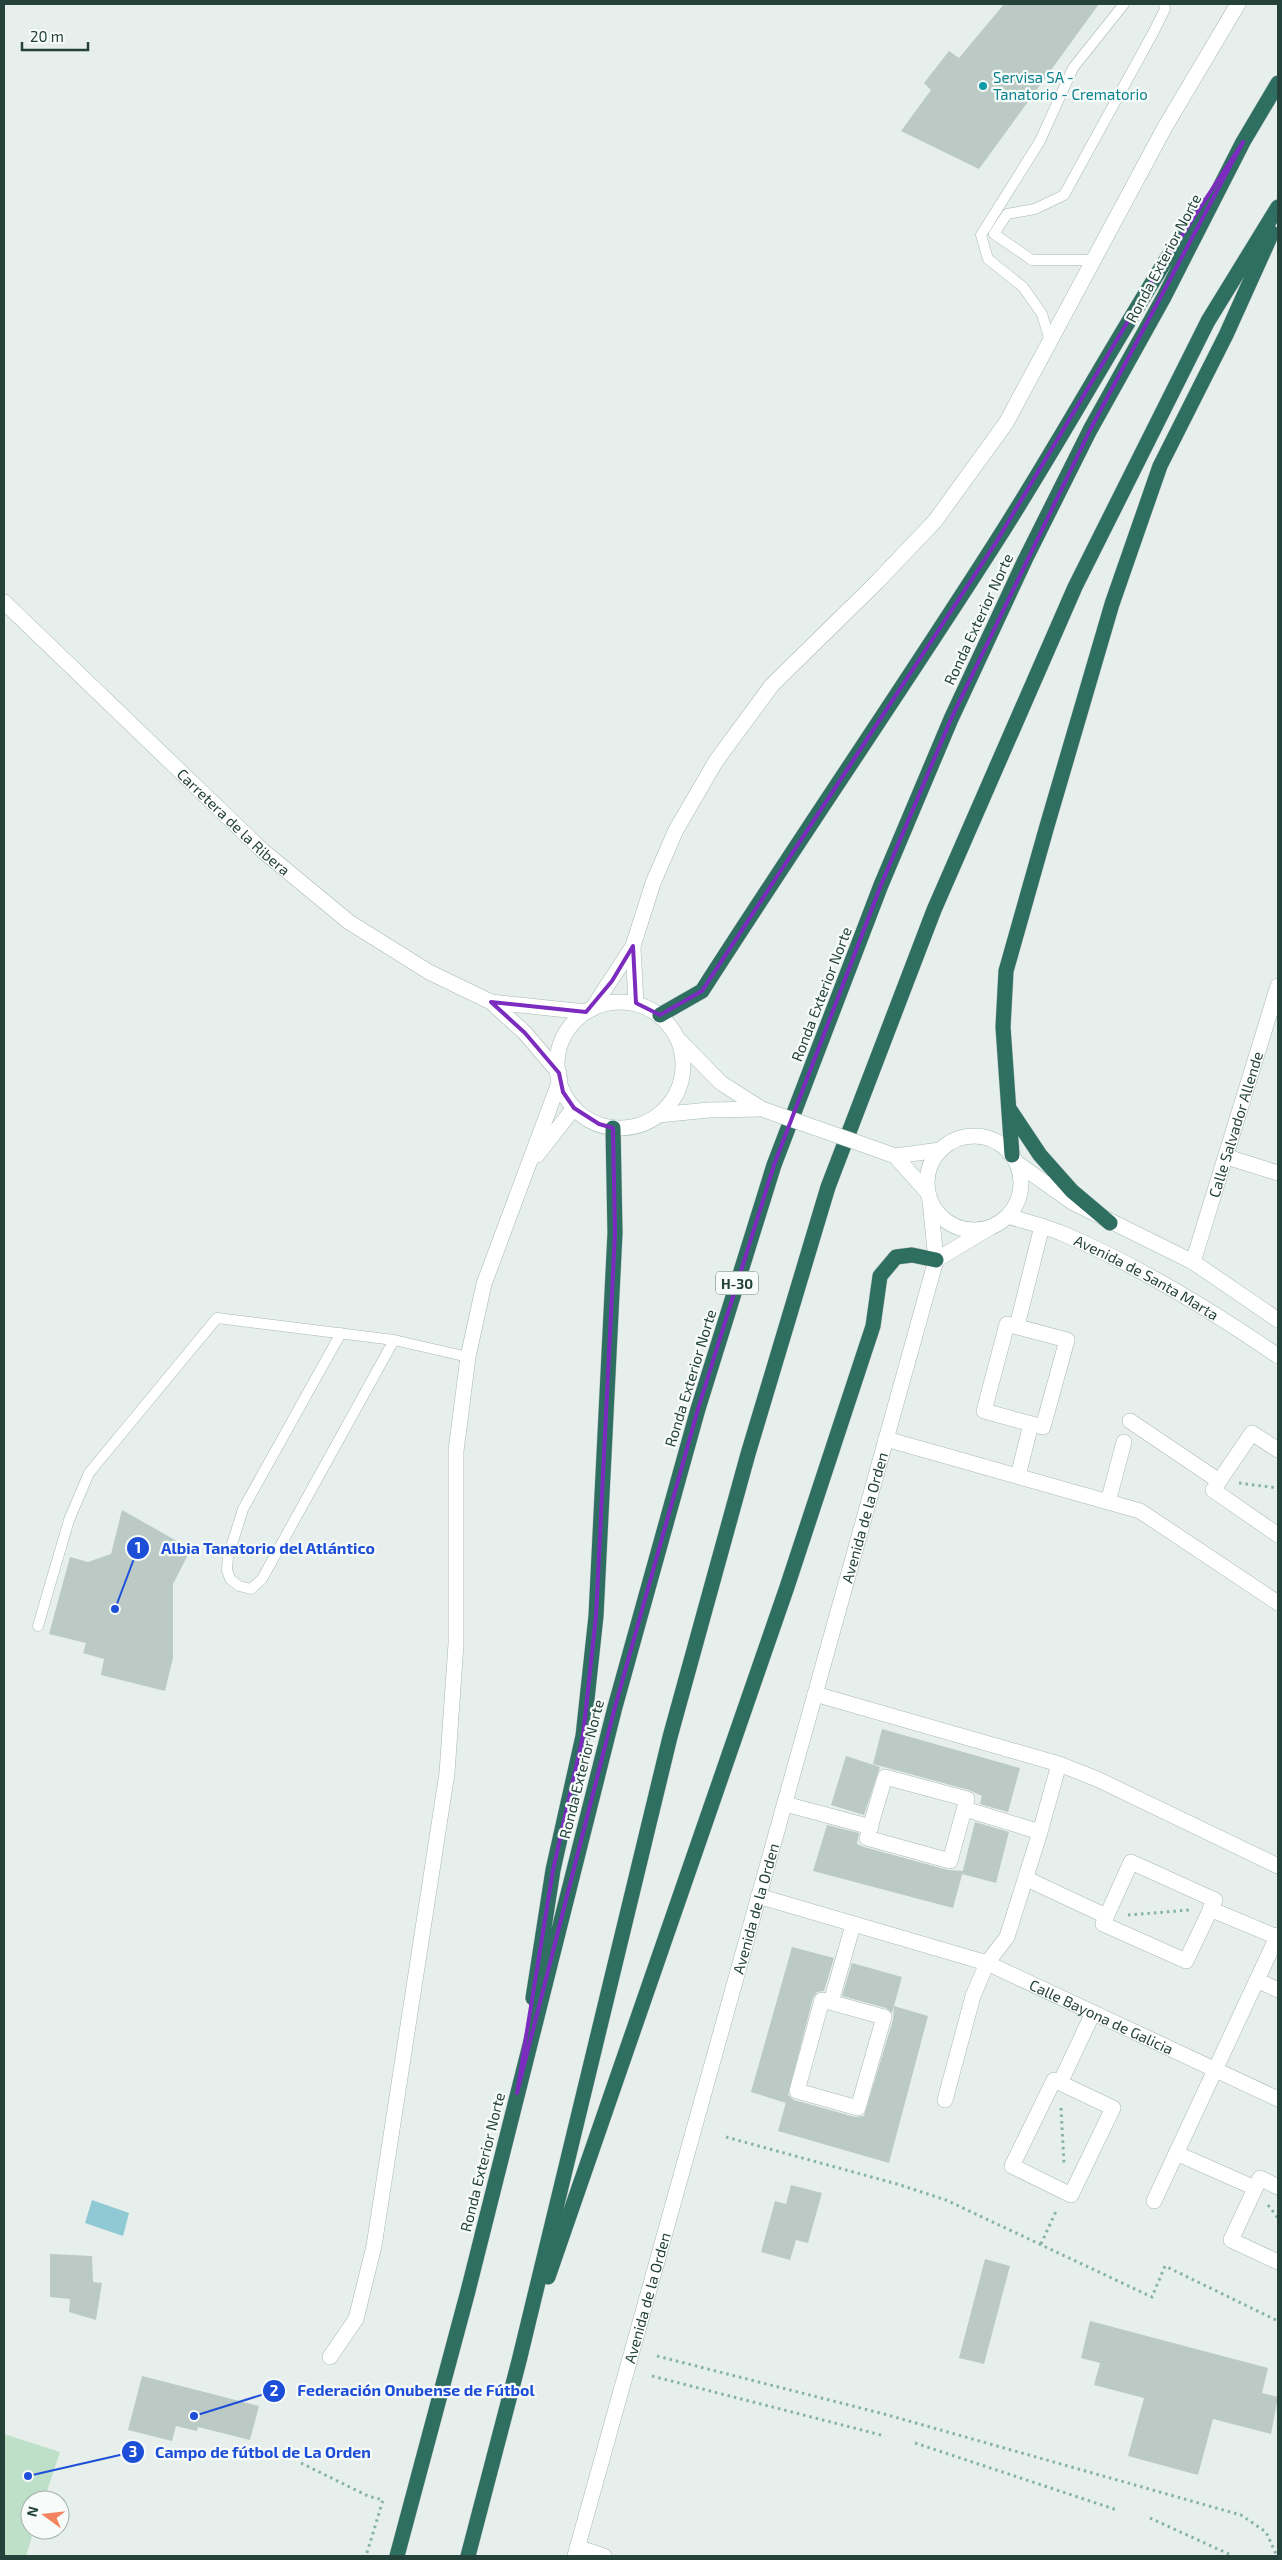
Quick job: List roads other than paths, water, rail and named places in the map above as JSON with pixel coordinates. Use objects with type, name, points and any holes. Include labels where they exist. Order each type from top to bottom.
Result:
[{"type":"highway","name":"Ronda Exterior Norte","points":[[397,2556],[468,2291],[617,1697],[698,1409],[774,1165],[881,885],[951,719],[1025,560],[1090,430],[1164,297],[1243,142],[1278,83]]},
{"type":"highway","points":[[660,1015],[702,990],[995,544],[1071,420],[1149,286],[1243,142]]},
{"type":"highway","points":[[468,2556],[519,2361],[670,1736],[748,1454],[828,1186],[934,910],[1075,587],[1208,321],[1278,208]]},
{"type":"highway","points":[[1014,1159],[1003,1027],[1006,971],[1112,604],[1160,466],[1226,335],[1278,218]]},
{"type":"highway","points":[[1009,1108],[1040,1155],[1072,1190],[1110,1223]]},
{"type":"highway","points":[[517,2094],[553,1870],[583,1736],[596,1616],[615,1233],[613,1128]]},
{"type":"highway","points":[[519,2361],[790,1578],[873,1326],[880,1276],[896,1257],[912,1255],[936,1260]]},
{"type":"street","points":[[589,1011],[633,946],[653,883],[676,830],[716,761],[772,685],[876,583],[935,521],[1006,423],[1165,127],[1238,4]]},
{"type":"street","name":"Carretera de la Ribera","points":[[4,602],[270,857],[349,922],[429,972],[491,1002]]},
{"type":"street","points":[[633,946],[636,1004]]},
{"type":"street","name":"Calle Salvador Allende","points":[[1193,1262],[1227,1157],[1278,986]]},
{"type":"street","points":[[491,1002],[589,1011]]},
{"type":"street","points":[[491,1002],[525,1033],[559,1077]]},
{"type":"street","points":[[619,1002],[636,1004],[660,1015],[671,1026],[678,1040],[683,1060],[681,1081],[672,1100],[658,1115],[644,1124],[629,1128],[613,1128],[599,1124],[574,1108],[563,1092],[559,1077],[559,1055],[564,1038],[573,1024],[589,1011],[602,1004],[619,1002]]},
{"type":"street","points":[[678,1040],[721,1083],[762,1109],[895,1156],[940,1150],[957,1139],[977,1136],[997,1142],[1014,1159],[1021,1182],[1018,1200],[1008,1216],[936,1260]]},
{"type":"street","points":[[330,2358],[356,2319],[374,2246],[447,1773],[456,1644],[456,1451],[468,1356],[484,1284],[529,1166],[559,1077]]},
{"type":"street","points":[[529,1166],[574,1108]]},
{"type":"street","points":[[658,1115],[708,1110],[762,1109]]},
{"type":"street","points":[[929,1196],[927,1184],[930,1167],[940,1150]]},
{"type":"street","points":[[895,1156],[929,1196],[939,1215],[952,1225],[971,1231],[991,1227]]},
{"type":"street","points":[[1227,1157],[1278,1173]]},
{"type":"street","name":"Avenida de Santa Marta","points":[[1014,1159],[1072,1202],[1110,1223],[1193,1262],[1278,1320]]},
{"type":"street","name":"Avenida de la Orden","points":[[576,2552],[936,1260],[929,1196]]},
{"type":"street","name":"Avenida de Santa Marta","points":[[1008,1216],[1042,1226],[1135,1268],[1205,1306],[1278,1356]]},
{"type":"street","points":[[1017,1326],[1042,1226]]},
{"type":"street","points":[[1007,1324],[1017,1326],[1067,1340],[1044,1427],[984,1411],[1007,1324]]},
{"type":"street","points":[[1130,1421],[1219,1481]]},
{"type":"street","points":[[1018,1476],[1031,1424]]},
{"type":"street","points":[[1278,1450],[1252,1433],[1213,1490],[1278,1535]]},
{"type":"street","points":[[886,1439],[1140,1511],[1278,1603]]},
{"type":"street","points":[[1108,1502],[1124,1442]]},
{"type":"street","points":[[815,1694],[1059,1764],[1097,1779],[1278,1866]]},
{"type":"street","points":[[945,2100],[973,1996],[987,1963],[1007,1937],[1027,1879],[1059,1764]]},
{"type":"street","points":[[885,1778],[968,1800],[950,1861],[867,1838],[870,1827],[885,1778]]},
{"type":"street","points":[[784,1804],[870,1827]]},
{"type":"street","points":[[965,1809],[1040,1832]]},
{"type":"street","points":[[1131,1862],[1214,1900],[1186,1961],[1103,1924],[1106,1916],[1131,1862]]},
{"type":"street","points":[[1027,1879],[1106,1916]]},
{"type":"street","name":"Calle Bayona de Galicia","points":[[758,1896],[987,1963],[1278,2099]]},
{"type":"street","points":[[1154,2201],[1278,1936],[1210,1909]]},
{"type":"street","points":[[831,2002],[853,1925]]},
{"type":"street","points":[[1257,1980],[1278,1990]]},
{"type":"street","points":[[822,2000],[831,2002],[884,2017],[858,2108],[798,2091],[822,2000]]},
{"type":"street","points":[[1060,2083],[1093,2012]]},
{"type":"street","points":[[1054,2080],[1060,2083],[1113,2108],[1071,2195],[1012,2166],[1054,2080]]},
{"type":"street","points":[[1176,2153],[1256,2188]]},
{"type":"street","points":[[1278,2187],[1260,2178],[1231,2240],[1278,2262]]},
{"type":"street","points":[[576,2552],[604,2556]]},
{"type":"lane","points":[[1050,341],[1042,314],[1023,287],[988,259],[980,235],[1040,141],[1073,68],[1124,4]]},
{"type":"lane","points":[[1093,260],[1032,260],[994,234],[1008,214],[1035,209],[1064,195],[1153,33],[1165,9],[1164,4]]},
{"type":"lane","points":[[38,1626],[69,1520],[89,1473],[217,1318],[394,1340],[468,1356]]},
{"type":"lane","points":[[341,1334],[243,1509],[228,1557],[226,1570],[230,1579],[240,1586],[251,1589],[262,1579],[394,1340]]},
{"type":"water","points":[[92,2200],[129,2213],[123,2236],[85,2223]]},
{"type":"place","name":"Servisa SA - Tanatorio - Crematorio","points":[[983,86]]},
{"type":"place","name":"Albia Tanatorio del Atlántico","points":[[115,1609]]},
{"type":"place","name":"Federación Onubense de Fútbol","points":[[194,2416]]},
{"type":"place","name":"Campo de fútbol de La Orden","points":[[28,2476]]}]
